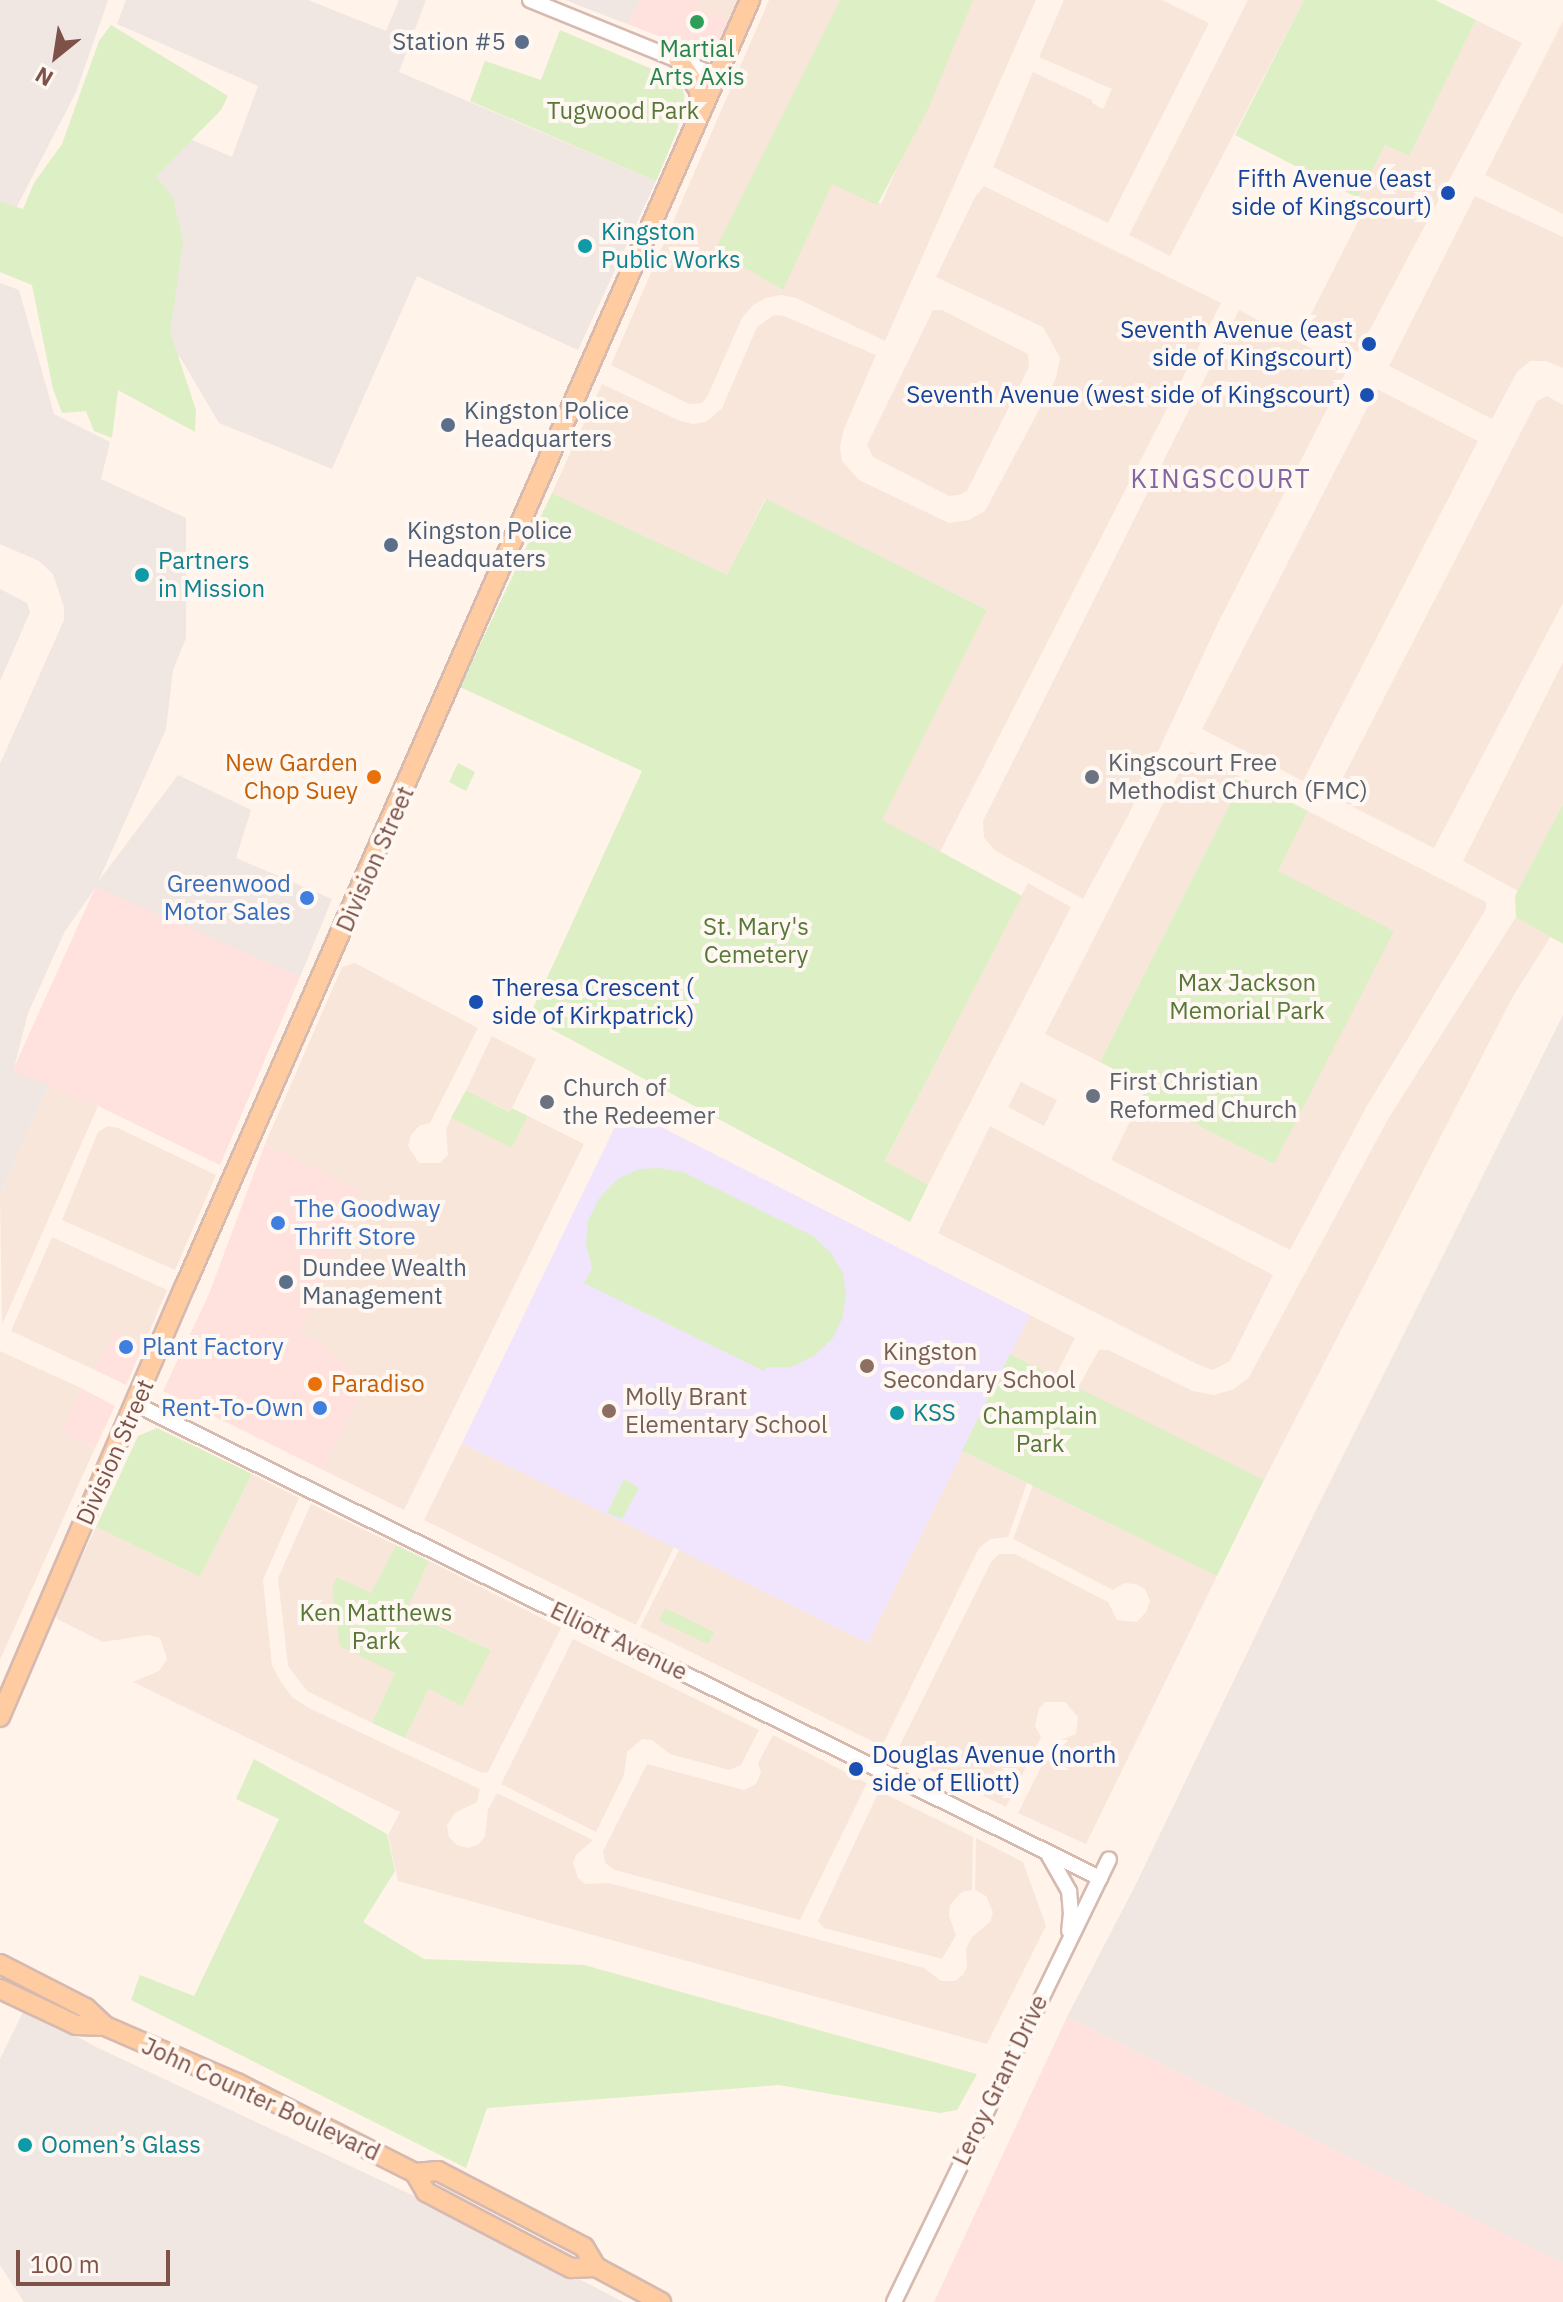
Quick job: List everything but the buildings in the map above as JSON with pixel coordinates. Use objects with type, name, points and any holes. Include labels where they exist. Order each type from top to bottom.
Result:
[{"type":"main road","name":"Division Street","points":[[0,1717],[750,0]]},
{"type":"main road","points":[[678,59],[699,90],[700,112]]},
{"type":"main road","points":[[0,1964],[86,2008],[105,2026]]},
{"type":"main road","points":[[0,1989],[76,2025],[105,2026]]},
{"type":"main road","name":"John Counter Boulevard","points":[[105,2026],[237,2083],[415,2173],[438,2171],[584,2247],[596,2267],[661,2302]]},
{"type":"street","points":[[530,0],[717,76]]},
{"type":"street","name":"Elliott Avenue","points":[[137,1405],[1100,1878]]},
{"type":"street","points":[[1046,1850],[1064,1880],[1071,1902],[1065,1949]]},
{"type":"street","name":"Leroy Grant Drive","points":[[894,2302],[1109,1860]]},
{"type":"shaded area","points":[[0,0],[108,0],[76,92],[15,210],[0,203]]},
{"type":"shaded area","points":[[126,0],[308,0],[386,31],[399,0],[426,0],[399,72],[656,181],[578,350],[417,276],[332,469],[219,423],[180,357],[18,275],[92,97],[232,157],[258,86],[117,24]]},
{"type":"shaded area","points":[[565,0],[641,0],[627,24]]},
{"type":"shaded area","points":[[641,0],[700,0],[698,8],[729,20],[714,57],[627,24]]},
{"type":"shaded area","points":[[700,0],[738,0],[729,20],[697,8]]},
{"type":"shaded area","points":[[769,0],[859,0],[788,159],[881,204],[972,0],[1036,0],[885,341],[796,298],[781,295],[766,298],[753,305],[742,318],[707,397],[702,403],[689,404],[611,365]]},
{"type":"shaded area","points":[[1064,0],[1162,0],[1209,23],[1108,223],[993,167],[1033,72],[1092,100],[1103,109],[1112,89],[1039,57]]},
{"type":"shaded area","points":[[1248,0],[1304,0],[1170,256],[1129,235]]},
{"type":"shaded area","points":[[1476,20],[1522,43],[1358,352],[1305,326],[1367,204],[1358,198],[1385,145],[1409,156]]},
{"type":"shaded area","points":[[1563,21],[1563,214],[1485,175]]},
{"type":"shaded area","points":[[984,186],[1221,303],[940,852],[881,820],[987,610],[765,499],[727,576],[552,493],[602,384],[678,420],[693,424],[706,422],[722,408],[757,327],[774,315],[784,316],[876,355],[844,429],[840,447],[842,461],[859,480],[949,523],[969,520],[985,511],[1056,378],[1060,358],[1043,327],[936,277],[975,197]]},
{"type":"shaded area","points":[[1475,196],[1563,237],[1563,368],[1546,361],[1530,361],[1517,372],[1492,419],[1389,366]]},
{"type":"shaded area","points":[[0,283],[19,290],[54,414],[110,442],[101,479],[186,518],[186,638],[173,670],[166,729],[98,882],[178,775],[251,810],[236,858],[332,899],[300,977],[96,887],[65,931],[28,1013],[13,1072],[49,1084],[0,1195],[0,764],[64,620],[64,607],[53,574],[39,561],[0,544]]},
{"type":"shaded area","points":[[933,310],[942,310],[1028,354],[1029,367],[967,491],[959,495],[949,496],[873,457],[867,445]]},
{"type":"shaded area","points":[[1239,310],[1348,368],[1219,621],[1128,816],[1083,899],[996,851],[984,838],[983,821]]},
{"type":"shaded area","points":[[1377,389],[1478,441],[1303,781],[1202,729]]},
{"type":"shaded area","points":[[1547,396],[1563,405],[1563,603],[1434,848],[1333,797],[1537,401]]},
{"type":"shaded area","points":[[0,589],[27,603],[30,612],[0,681]]},
{"type":"shaded area","points":[[1563,662],[1563,804],[1518,891],[1463,861]]},
{"type":"shaded area","points":[[1190,751],[1243,778],[1100,1062],[1045,1034]]},
{"type":"shaded area","points":[[1308,811],[1486,902],[1486,909],[1367,1106],[1290,1250],[1111,1160],[1142,1097],[1274,1164],[1278,871]]},
{"type":"shaded area","points":[[1028,883],[1071,907],[928,1185],[885,1162]]},
{"type":"shaded area","points":[[96,886],[300,977],[220,1165],[98,1106],[12,1072]]},
{"type":"shaded area","points":[[1516,917],[1551,936],[1512,998],[1264,1480],[1077,1389],[1099,1350],[1108,1350],[1193,1391],[1214,1395],[1234,1389],[1249,1377],[1388,1119]]},
{"type":"shaded area","points":[[355,963],[478,1028],[430,1123],[419,1126],[411,1135],[408,1146],[419,1163],[440,1163],[448,1155],[446,1130],[451,1118],[512,1148],[528,1116],[584,1144],[404,1510],[323,1470],[365,1384],[323,1344],[298,1333],[361,1191],[265,1144],[342,967]]},
{"type":"shaded area","points":[[1563,1015],[1563,2263],[1067,2017],[1135,1886],[1313,1516]]},
{"type":"shaded area","points":[[492,1036],[536,1059],[510,1112],[466,1090]]},
{"type":"shaded area","points":[[1021,1082],[1057,1100],[1044,1126],[1008,1107]]},
{"type":"shaded area","points":[[49,1084],[98,1106],[2,1325],[0,1195]]},
{"type":"shaded area","name":"Kingston Secondary School","points":[[624,1108],[1030,1315],[868,1643],[462,1443]]},
{"type":"shaded area","points":[[108,1126],[216,1175],[175,1270],[62,1220],[98,1132]]},
{"type":"shaded area","points":[[990,1126],[1273,1275],[1230,1361],[1213,1370],[1199,1365],[938,1233]]},
{"type":"shaded area","points":[[265,1144],[361,1191],[299,1333],[323,1344],[365,1384],[323,1470],[163,1391],[209,1294]]},
{"type":"shaded area","points":[[52,1237],[167,1290],[144,1344],[114,1330],[95,1370],[11,1331]]},
{"type":"shaded area","points":[[1030,1315],[1075,1338],[1055,1377],[1010,1354]]},
{"type":"shaded area","points":[[114,1330],[144,1344],[126,1385],[95,1370]]},
{"type":"shaded area","points":[[0,1351],[81,1388],[60,1433],[95,1448],[0,1660]]},
{"type":"shaded area","points":[[81,1388],[115,1406],[95,1448],[60,1433]]},
{"type":"shaded area","points":[[462,1443],[674,1547],[636,1625],[424,1520]]},
{"type":"shaded area","points":[[962,1451],[1027,1483],[1008,1537],[990,1539],[979,1548],[882,1746],[640,1627],[679,1550],[868,1643]]},
{"type":"shaded area","points":[[252,1474],[299,1498],[263,1580],[272,1665],[281,1682],[292,1697],[309,1708],[480,1789],[477,1802],[455,1813],[447,1825],[449,1837],[457,1845],[468,1848],[479,1844],[485,1836],[488,1810],[497,1793],[593,1840],[576,1855],[573,1863],[578,1878],[585,1884],[609,1883],[924,1968],[941,1981],[955,1981],[967,1967],[966,1949],[972,1937],[990,1922],[993,1912],[986,1896],[975,1890],[976,1838],[1023,1862],[1046,1926],[987,2044],[398,1881],[388,1835],[400,1812],[133,1682],[159,1671],[167,1659],[160,1638],[148,1635],[103,1642],[57,1619],[56,1611],[96,1527],[200,1577]]},
{"type":"shaded area","points":[[1033,1485],[1217,1576],[1086,1844],[1018,1813],[1053,1743],[1076,1734],[1078,1717],[1065,1702],[1045,1702],[1039,1709],[1035,1726],[1041,1737],[1006,1807],[896,1753],[991,1562],[999,1554],[1015,1554],[1108,1602],[1117,1620],[1137,1622],[1146,1612],[1150,1600],[1145,1589],[1124,1583],[1113,1590],[1013,1539]]},
{"type":"shaded area","points":[[311,1504],[396,1545],[371,1594],[338,1577],[395,1673],[372,1723],[307,1691],[288,1666],[278,1578]]},
{"type":"shaded area","points":[[429,1561],[561,1628],[488,1772],[482,1773],[405,1738],[429,1689],[462,1705],[491,1650],[406,1610]]},
{"type":"shaded area","points":[[573,1639],[759,1730],[741,1765],[729,1770],[670,1754],[652,1740],[642,1739],[627,1752],[624,1775],[596,1832],[501,1784]]},
{"type":"shaded area","points":[[773,1735],[867,1783],[800,1920],[615,1870],[605,1863],[603,1851],[647,1764],[744,1790],[756,1784],[761,1772],[758,1763]]},
{"type":"shaded area","points":[[879,1791],[973,1837],[972,1890],[962,1892],[950,1905],[949,1916],[956,1935],[942,1959],[824,1928],[818,1921]]},
{"type":"shaded area","points":[[25,2008],[96,2047],[474,2224],[623,2302],[24,2302],[0,2265],[0,2059]]},
{"type":"shaded area","points":[[1067,2017],[1563,2263],[1563,2302],[934,2302]]},
{"type":"green space","points":[[840,0],[973,0],[927,111],[877,205],[832,184],[783,290],[715,250]]},
{"type":"green space","points":[[1304,0],[1435,0],[1476,20],[1409,156],[1385,145],[1358,198],[1235,135]]},
{"type":"green space","points":[[111,25],[228,96],[221,110],[156,176],[173,198],[183,241],[170,332],[196,410],[195,432],[118,390],[112,438],[94,431],[86,411],[62,413],[53,389],[32,285],[0,272],[0,202],[23,209],[34,183],[62,144],[99,41]]},
{"type":"green space","name":"Tugwood Park","points":[[560,30],[680,81],[685,97],[677,131],[656,181],[470,101],[485,61],[541,80]]},
{"type":"green space","name":"St. Mary's Cemetery","points":[[552,493],[727,575],[766,499],[987,610],[882,820],[1022,896],[885,1161],[928,1185],[910,1222],[529,1017],[642,771],[460,687]]},
{"type":"green space","points":[[458,763],[475,772],[466,791],[449,782]]},
{"type":"green space","name":"Max Jackson Memorial Park","points":[[1243,778],[1308,811],[1278,871],[1394,931],[1274,1164],[1142,1097],[1147,1086],[1100,1062]]},
{"type":"green space","points":[[1563,804],[1563,944],[1516,917],[1515,896]]},
{"type":"green space","points":[[466,1090],[509,1112],[512,1108],[528,1116],[512,1148],[451,1118]]},
{"type":"green space","points":[[660,1168],[683,1172],[813,1236],[831,1253],[843,1273],[846,1295],[842,1319],[832,1339],[814,1356],[791,1367],[766,1367],[764,1371],[584,1283],[592,1268],[586,1244],[588,1221],[600,1197],[618,1179],[639,1169]]},
{"type":"green space","name":"Champlain Park","points":[[1010,1354],[1264,1480],[1217,1576],[962,1451]]},
{"type":"green space","points":[[157,1428],[252,1474],[200,1577],[96,1527],[138,1436]]},
{"type":"green space","points":[[624,1479],[639,1488],[622,1519],[607,1513]]},
{"type":"green space","name":"Ken Matthews Park","points":[[396,1545],[429,1561],[406,1611],[491,1650],[462,1706],[429,1689],[405,1738],[372,1723],[395,1673],[340,1646],[332,1587],[337,1577],[371,1593]]},
{"type":"green space","points":[[665,1608],[714,1632],[708,1644],[659,1621]]},
{"type":"green space","points":[[254,1759],[387,1834],[395,1871],[363,1922],[424,1959],[584,1965],[977,2074],[957,2110],[940,2113],[779,2085],[487,2108],[466,2168],[131,2000],[140,1975],[194,1996],[279,1819],[236,1799]]},
{"type":"place","name":"Martial Arts Axis","points":[[697,22]]},
{"type":"place","name":"Station #5","points":[[522,42]]},
{"type":"place","name":"Fifth Avenue (east side of Kingscourt)","points":[[1448,193]]},
{"type":"place","name":"Kingston Public Works","points":[[585,246]]},
{"type":"place","name":"Seventh Avenue (east side of Kingscourt)","points":[[1369,344]]},
{"type":"place","name":"Seventh Avenue (west side of Kingscourt)","points":[[1367,395]]},
{"type":"place","name":"Kingston Police Headquarters","points":[[448,425]]},
{"type":"place","name":"Kingston Police Headquaters","points":[[391,545]]},
{"type":"place","name":"Partners in Mission","points":[[142,575]]},
{"type":"place","name":"New Garden Chop Suey","points":[[374,777]]},
{"type":"place","name":"Kingscourt Free Methodist Church (FMC)","points":[[1092,777]]},
{"type":"place","name":"Greenwood Motor Sales","points":[[307,898]]},
{"type":"place","name":"Theresa Crescent ( side of Kirkpatrick)","points":[[476,1002]]},
{"type":"place","name":"First Christian Reformed Church","points":[[1093,1096]]},
{"type":"place","name":"Church of the Redeemer","points":[[547,1102]]},
{"type":"place","name":"The Goodway Thrift Store","points":[[278,1223]]},
{"type":"place","name":"Dundee Wealth Management","points":[[286,1282]]},
{"type":"place","name":"Plant Factory","points":[[126,1347]]},
{"type":"place","name":"Kingston Secondary School","points":[[867,1366]]},
{"type":"place","name":"Paradiso","points":[[315,1384]]},
{"type":"place","name":"Rent-To-Own","points":[[320,1408]]},
{"type":"place","name":"Molly Brant Elementary School","points":[[609,1411]]},
{"type":"place","name":"KSS","points":[[897,1413]]},
{"type":"place","name":"Douglas Avenue (north side of Elliott)","points":[[856,1769]]},
{"type":"place","name":"Oomen’s Glass","points":[[25,2145]]},
{"type":"district","name":"KINGSCOURT","points":[[1221,479]]}]
